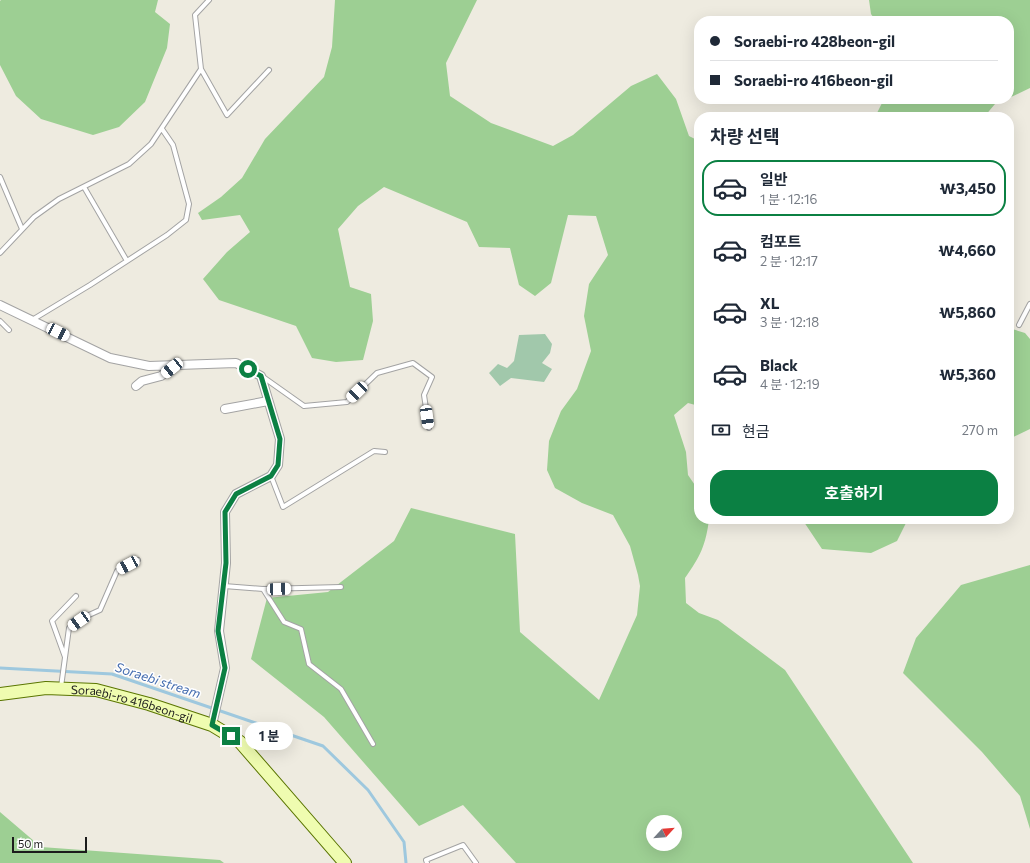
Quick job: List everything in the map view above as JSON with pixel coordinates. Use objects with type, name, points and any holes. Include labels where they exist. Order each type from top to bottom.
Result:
[{"type":"street","points":[[0,305],[110,358],[149,366],[236,363],[261,376],[280,439],[278,465],[271,476],[236,494],[225,512],[226,563],[218,631],[225,668],[212,721]]},
{"type":"street","points":[[136,386],[142,381],[161,376],[176,365]]},
{"type":"street","points":[[226,409],[268,401]]},
{"type":"street","name":"Soraebi-ro 416beon-gil","points":[[0,694],[46,688],[62,684],[96,690],[212,721],[240,742],[345,863]]},
{"type":"lane","points":[[209,0],[195,16],[201,69],[227,115],[269,70]]},
{"type":"lane","points":[[0,253],[34,217],[52,204],[129,164],[151,144],[201,69]]},
{"type":"lane","points":[[31,320],[127,261],[186,220],[189,204],[172,145],[162,129]]},
{"type":"lane","points":[[0,177],[22,230]]},
{"type":"lane","points":[[84,187],[127,261]]},
{"type":"lane","points":[[1019,325],[1030,304]]},
{"type":"lane","points":[[0,321],[9,330]]},
{"type":"lane","points":[[261,376],[304,406],[348,402],[377,373],[413,363],[432,377],[424,395],[429,428]]},
{"type":"lane","points":[[271,476],[283,507],[374,451],[385,452]]},
{"type":"lane","points":[[62,684],[70,628],[89,614],[100,610],[117,571],[138,560]]},
{"type":"lane","points":[[224,586],[263,589],[341,587]]},
{"type":"lane","points":[[263,589],[284,622],[301,629],[310,664],[341,689],[373,744]]},
{"type":"lane","points":[[65,658],[52,621],[76,596]]},
{"type":"lane","points":[[427,863],[426,860],[463,845],[476,863]]},
{"type":"green space","points":[[1,0],[158,0],[155,12],[170,24],[167,48],[145,102],[119,127],[93,135],[41,119],[16,96],[0,65]]},
{"type":"green space","points":[[335,0],[477,0],[446,63],[450,96],[491,123],[553,146],[573,135],[631,86],[657,74],[676,99],[689,136],[694,138],[694,405],[688,403],[674,415],[686,452],[688,475],[694,484],[694,524],[708,524],[702,550],[695,564],[685,578],[686,603],[699,613],[718,620],[785,670],[913,863],[516,863],[463,805],[419,826],[324,717],[251,659],[267,598],[328,592],[394,541],[411,508],[515,534],[520,632],[599,700],[637,615],[640,586],[630,546],[613,515],[582,503],[555,488],[547,470],[549,441],[561,411],[577,389],[591,351],[584,316],[589,284],[608,255],[596,216],[568,215],[551,283],[535,296],[519,285],[510,248],[479,247],[467,222],[384,187],[358,206],[338,229],[350,287],[371,294],[373,321],[363,360],[336,362],[312,358],[296,326],[219,300],[203,279],[227,252],[250,232],[240,215],[202,220],[198,213],[221,197],[242,178],[265,139],[324,77],[332,47]]},
{"type":"green space","points":[[869,0],[1030,0],[1030,88],[1014,96],[1014,16],[872,16]]},
{"type":"green space","points":[[882,104],[995,104],[988,112],[878,112]]},
{"type":"green space","points":[[1014,330],[1025,333],[1030,339],[1030,429],[1014,437]]},
{"type":"green space","points":[[545,334],[552,344],[550,353],[542,363],[552,369],[544,382],[511,378],[500,386],[489,373],[498,364],[507,368],[514,361],[519,335]]},
{"type":"green space","points":[[805,524],[906,524],[897,541],[871,553],[822,549]]},
{"type":"green space","points":[[1030,565],[1030,829],[1020,796],[982,752],[903,673],[916,638],[961,585]]},
{"type":"green space","points":[[0,812],[41,847],[220,860],[224,863],[0,863]]},
{"type":"waterway","name":"Soraebi stream","points":[[0,668],[112,674],[323,746],[368,790],[404,842],[406,863]]},
{"type":"route","points":[[231,736],[212,725],[225,668],[218,631],[226,563],[225,512],[236,494],[271,476],[278,465],[280,439],[261,376],[248,369]]}]
